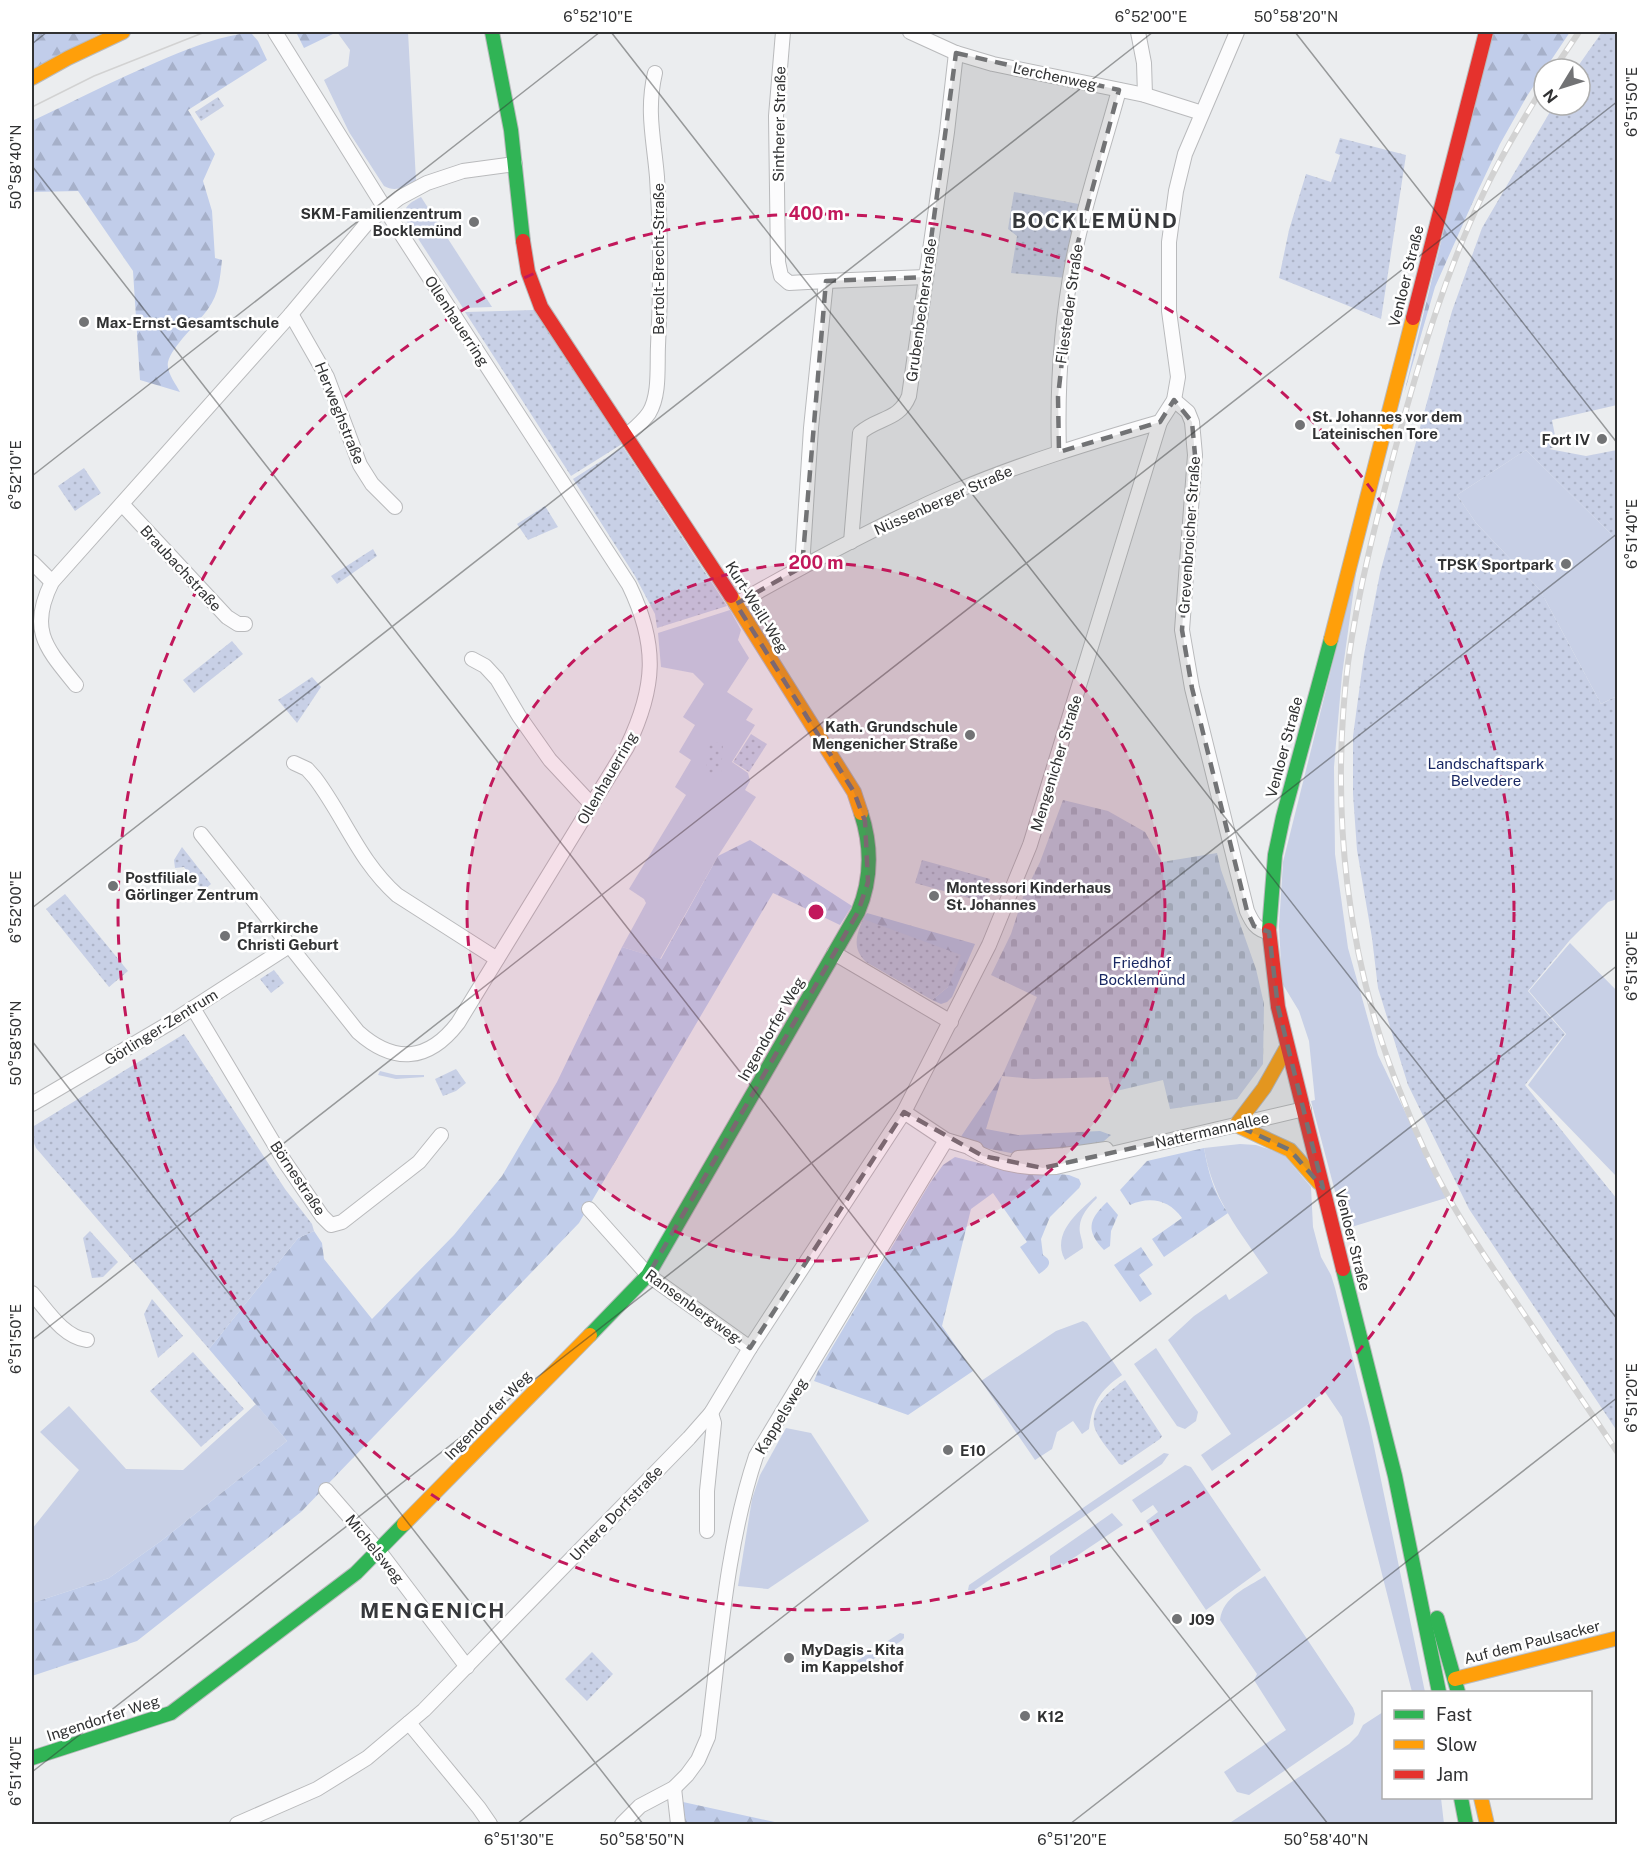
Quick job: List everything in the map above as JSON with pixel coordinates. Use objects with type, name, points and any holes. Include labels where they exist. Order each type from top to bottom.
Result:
[{"type":"street","points":[[32,78],[123,32]]},
{"type":"street","name":"Ollenhauerring","points":[[201,834],[358,1032],[380,1049],[395,1053],[422,1052],[447,1037],[458,1023],[627,747],[647,696],[650,661],[644,620],[629,585],[385,208],[275,32]]},
{"type":"street","name":"Kurt-Weill-Weg","points":[[492,32],[516,164],[520,235],[534,292],[736,604],[854,792],[866,821],[870,855],[868,882],[861,905],[834,953]]},
{"type":"street","name":"Sintherer Straße","points":[[783,32],[776,116],[778,262],[781,276],[789,283],[926,277]]},
{"type":"street","name":"Lerchenweg","points":[[910,32],[956,53],[993,64],[1145,95],[1202,113]]},
{"type":"street","points":[[1138,32],[1144,63],[1145,95]]},
{"type":"street","points":[[1174,400],[1178,377],[1169,311],[1169,242],[1179,174],[1236,32]]},
{"type":"street","name":"Venloer Straße","points":[[1456,1685],[1395,1476],[1287,1047],[1278,1007],[1269,932],[1271,888],[1283,817],[1353,555],[1486,32]]},
{"type":"street","name":"Grubenbecherstraße","points":[[851,542],[860,433],[898,413],[905,407],[909,396],[947,132],[956,53]]},
{"type":"street","name":"Bertolt-Brecht-Straße","points":[[626,436],[649,413],[655,397],[660,297],[660,237],[657,176],[649,116],[651,90],[656,73]]},
{"type":"street","name":"Fliesteder Straße","points":[[1059,452],[1059,386],[1073,261],[1119,90]]},
{"type":"street","points":[[76,685],[45,644],[41,615],[45,597],[52,582],[291,314],[368,223],[385,208],[412,190],[440,178],[463,171],[516,164]]},
{"type":"street","points":[[802,567],[811,428],[826,281]]},
{"type":"street","name":"Herweghstraße","points":[[291,314],[314,352],[336,396],[360,465],[372,484],[394,507]]},
{"type":"street","name":"Grevenbroicher Straße","points":[[1174,400],[1188,412],[1192,422],[1196,455],[1182,630],[1192,688],[1247,911],[1254,926],[1261,931],[1269,932]]},
{"type":"street","name":"Mengenicher Straße","points":[[904,1112],[989,945],[1030,845],[1160,422],[1174,400]]},
{"type":"street","name":"Nüssenberger Straße","points":[[736,604],[802,567],[957,491],[1059,452],[1160,422]]},
{"type":"street","name":"Braubachstraße","points":[[122,504],[227,617],[238,624],[245,624]]},
{"type":"street","points":[[32,562],[52,582]]},
{"type":"street","points":[[472,659],[485,666],[497,679],[519,716],[550,760],[592,805]]},
{"type":"street","points":[[294,763],[307,769],[320,785],[370,868],[385,884],[397,895],[497,959]]},
{"type":"street","name":"Görlinger-Zentrum","points":[[32,1104],[193,1008],[289,946]]},
{"type":"street","points":[[834,953],[951,1022]]},
{"type":"street","name":"Ingendorfer Weg","points":[[32,1758],[171,1713],[356,1573],[379,1551],[648,1275],[834,953]]},
{"type":"street","name":"Börnestraße","points":[[193,1008],[285,1162],[322,1216],[332,1225],[342,1222],[419,1162],[441,1135]]},
{"type":"street","points":[[1287,1047],[1268,1085],[1252,1108],[1236,1125],[1290,1150],[1323,1188]]},
{"type":"street","name":"Nattermannallee","points":[[904,1112],[946,1140],[970,1148],[1020,1158],[1064,1155],[1105,1148],[1120,1151],[1304,1109]]},
{"type":"street","name":"Untere Dorfstraße","points":[[237,1824],[317,1789],[368,1758],[409,1723],[467,1667],[711,1413],[750,1348],[904,1112]]},
{"type":"street","name":"Kappelsweg","points":[[674,1788],[698,1760],[708,1737],[732,1557],[746,1487],[756,1456],[946,1140]]},
{"type":"street","name":"Ransenbergweg","points":[[590,1209],[648,1275],[750,1348]]},
{"type":"street","points":[[32,1293],[69,1334],[78,1339],[87,1340]]},
{"type":"street","points":[[707,1531],[714,1423],[711,1413]]},
{"type":"street","name":"Venloer Straße","points":[[1395,1476],[1438,1688]]},
{"type":"street","name":"Michelsweg","points":[[326,1490],[379,1551],[467,1667]]},
{"type":"street","name":"Auf dem Paulsacker","points":[[1438,1688],[1456,1685],[1617,1638]]},
{"type":"street","points":[[409,1723],[490,1824]]},
{"type":"street","points":[[622,1824],[640,1806],[674,1788],[678,1824]]},
{"type":"street","points":[[1461,1799],[1466,1824]]},
{"type":"street","points":[[1481,1799],[1487,1824]]},
{"type":"highlighted area","points":[[956,53],[1119,90],[1073,261],[1058,397],[1059,452],[1160,422],[1174,400],[1192,422],[1195,455],[1182,630],[1192,688],[1247,911],[1254,926],[1269,932],[1278,1007],[1323,1188],[1290,1150],[1236,1125],[1043,1168],[983,1156],[904,1112],[750,1348],[648,1275],[858,912],[868,882],[865,821],[854,792],[736,604],[802,567],[826,281],[926,277]]},
{"type":"green space","points":[[32,32],[103,32],[32,70]]},
{"type":"green space","points":[[296,32],[337,32],[304,48]]},
{"type":"green space","points":[[337,32],[408,32],[416,181],[404,187],[393,189],[384,186],[349,132],[324,80],[348,66],[350,50]]},
{"type":"green space","points":[[1492,32],[1570,32],[1553,57],[1532,57],[1532,89],[1500,144],[1435,287],[1404,394]]},
{"type":"green space","name":"Landschaftspark Belvedere","points":[[1602,32],[1618,32],[1617,405],[1552,420],[1557,446],[1549,449],[1586,456],[1617,450],[1617,537],[1615,538],[1526,450],[1457,495],[1476,523],[1540,590],[1601,704],[1617,696],[1617,899],[1608,902],[1570,940],[1528,991],[1565,1034],[1525,1085],[1617,1199],[1617,1431],[1469,1209],[1408,1085],[1378,988],[1357,850],[1353,794],[1353,736],[1364,655],[1380,573],[1452,311],[1482,228],[1547,117],[1592,117],[1592,57],[1584,57]]},
{"type":"green space","points":[[240,34],[252,34],[267,60],[188,110],[215,154],[203,181],[212,211],[215,258],[222,260],[215,298],[204,315],[175,349],[168,362],[170,374],[180,392],[140,380],[133,271],[78,191],[32,192],[32,121],[188,49]]},
{"type":"green space","points":[[218,97],[224,106],[201,121],[195,112]]},
{"type":"green space","points":[[1340,138],[1406,155],[1381,319],[1279,278],[1289,230],[1306,174],[1331,182],[1340,155],[1335,153]]},
{"type":"green space","points":[[1014,192],[1084,205],[1067,278],[1011,273],[1017,236],[1008,229]]},
{"type":"green space","points":[[421,197],[492,307],[463,308],[406,220],[406,208]]},
{"type":"green space","points":[[534,310],[622,444],[571,476],[465,312]]},
{"type":"green space","points":[[623,447],[727,606],[657,628],[655,614],[635,576],[573,479]]},
{"type":"green space","name":"TPSK Sportpark","points":[[1526,450],[1615,538],[1617,537],[1617,696],[1601,704],[1540,590],[1476,523],[1457,495]]},
{"type":"green space","points":[[84,468],[101,493],[75,511],[58,486]]},
{"type":"green space","points":[[545,506],[558,527],[528,540],[517,524]]},
{"type":"green space","points":[[373,549],[377,556],[337,584],[331,576]]},
{"type":"green space","points":[[1357,566],[1342,675],[1334,767],[1335,854],[1348,948],[1378,1055],[1446,1198],[1345,1229],[1311,1101],[1315,1100],[1309,1041],[1299,1011],[1282,983],[1279,926],[1283,862]]},
{"type":"green space","points":[[730,610],[741,630],[738,640],[749,658],[727,692],[753,709],[746,720],[755,725],[732,762],[748,773],[750,781],[745,790],[756,797],[718,856],[660,959],[622,947],[646,903],[644,899],[629,889],[686,795],[675,787],[691,760],[679,752],[695,725],[683,717],[704,684],[693,673],[661,667],[658,633]]},
{"type":"green space","points":[[232,641],[243,654],[194,693],[183,680]]},
{"type":"green space","points":[[312,677],[321,687],[297,723],[278,700]]},
{"type":"green space","points":[[751,734],[767,744],[749,772],[733,762]]},
{"type":"green space","points":[[708,742],[723,743],[721,775],[706,774]]},
{"type":"green space","name":"Friedhof Bocklemünd","points":[[1063,800],[1108,811],[1145,832],[1162,862],[1217,853],[1256,969],[1264,1004],[1263,1064],[1237,1099],[1170,1109],[1163,1080],[1112,1092],[1108,1077],[1033,1079],[1002,1076],[1037,997],[991,975],[1011,934],[1024,894],[1040,862]]},
{"type":"green space","points":[[750,840],[852,906],[840,925],[773,893],[579,1223],[301,1512],[137,1641],[32,1676],[32,1603],[109,1578],[161,1541],[287,1441],[209,1349],[298,1238],[314,1231],[322,1243],[324,1259],[372,1319],[454,1235],[502,1176],[557,1082],[622,947],[661,959],[718,856]]},
{"type":"green space","points":[[182,847],[211,884],[203,891],[184,867],[175,868],[174,860]]},
{"type":"green space","points":[[922,860],[990,879],[983,902],[915,883]]},
{"type":"green space","points":[[65,894],[128,971],[109,987],[46,909]]},
{"type":"green space","points":[[867,913],[975,944],[952,997],[947,1002],[941,1004],[932,1000],[948,987],[863,919]]},
{"type":"green space","points":[[863,919],[961,955],[948,987],[932,1000],[866,962],[857,947]]},
{"type":"green space","points":[[1570,943],[1617,991],[1617,1177],[1528,1085],[1566,1034],[1529,991]]},
{"type":"green space","points":[[274,970],[284,983],[271,993],[260,979]]},
{"type":"green space","points":[[184,1034],[285,1189],[312,1224],[314,1231],[298,1238],[209,1349],[36,1148],[32,1138],[34,1126]]},
{"type":"green space","points":[[456,1069],[466,1083],[456,1091],[443,1096],[435,1079]]},
{"type":"green space","points":[[380,1071],[396,1075],[424,1075],[424,1077],[396,1079],[378,1075]]},
{"type":"green space","points":[[1002,1076],[986,1129],[1018,1135],[1100,1131],[1111,1135],[1097,1147],[1016,1154],[985,1148],[960,1138]]},
{"type":"green space","points":[[1240,1144],[1256,1145],[1283,1154],[1311,1187],[1313,1227],[1321,1257],[1335,1288],[1370,1427],[1425,1691],[1412,1691],[1342,1417],[1325,1392],[1212,1471],[1201,1455],[1231,1434],[1168,1340],[1194,1316],[1226,1294],[1229,1300],[1268,1273],[1237,1229],[1221,1200],[1208,1167],[1204,1148]]},
{"type":"green space","points":[[1204,1148],[1212,1182],[1228,1213],[1164,1257],[1152,1239],[1182,1218],[1171,1207],[1159,1201],[1137,1202],[1130,1205],[1120,1190],[1147,1161]]},
{"type":"green space","points":[[955,1157],[1002,1169],[1069,1175],[1079,1179],[1081,1184],[1079,1188],[1050,1217],[1041,1239],[1043,1255],[1049,1260],[1049,1265],[1039,1274],[1020,1247],[1027,1242],[993,1193],[971,1209],[942,1326],[973,1371],[908,1415],[814,1381],[930,1183],[943,1165]]},
{"type":"green space","points":[[1096,1196],[1097,1198],[1080,1223],[1083,1248],[1065,1260],[1061,1241],[1064,1232],[1075,1216]]},
{"type":"green space","points":[[1107,1202],[1118,1215],[1111,1231],[1110,1246],[1104,1250],[1094,1237],[1092,1226],[1096,1214]]},
{"type":"green space","points":[[90,1231],[118,1262],[103,1277],[92,1278],[83,1238]]},
{"type":"green space","points":[[1141,1247],[1153,1265],[1139,1275],[1152,1294],[1140,1302],[1114,1265]]},
{"type":"green space","points":[[152,1299],[183,1336],[158,1358],[144,1314]]},
{"type":"green space","points":[[1083,1321],[1087,1323],[1122,1375],[1098,1398],[1089,1429],[1082,1434],[1073,1421],[1057,1432],[1052,1449],[1035,1460],[981,1381],[1056,1331]]},
{"type":"green space","points":[[1156,1348],[1198,1412],[1196,1421],[1185,1429],[1177,1426],[1134,1364]]},
{"type":"green space","points":[[193,1352],[244,1409],[201,1447],[150,1391]]},
{"type":"green space","points":[[1125,1380],[1162,1436],[1122,1465],[1100,1438],[1094,1421],[1097,1407],[1102,1400]]},
{"type":"green space","points":[[256,1404],[287,1441],[161,1541],[109,1578],[32,1603],[32,1529],[79,1470],[40,1432],[69,1406],[126,1469],[183,1470]]},
{"type":"green space","points":[[786,1428],[811,1433],[869,1521],[768,1589],[738,1586],[752,1499],[760,1475]]},
{"type":"green space","points":[[1164,1453],[1169,1454],[1162,1464],[973,1591],[968,1590],[969,1585]]},
{"type":"green space","points":[[1185,1465],[1191,1467],[1261,1570],[1206,1610],[1146,1521],[1158,1512],[1153,1505],[1141,1513],[1132,1500]]},
{"type":"green space","points":[[1112,1513],[1123,1525],[1063,1565],[1062,1563],[1050,1570],[1050,1556]]},
{"type":"green space","points":[[1265,1576],[1355,1714],[1353,1724],[1249,1795],[1237,1792],[1224,1772],[1286,1730],[1254,1680],[1257,1674],[1220,1620],[1222,1612],[1231,1599]]},
{"type":"green space","points":[[900,1633],[904,1634],[901,1641],[857,1670],[852,1667],[852,1664]]},
{"type":"green space","points":[[592,1652],[613,1674],[587,1701],[565,1679]]},
{"type":"green space","points":[[1382,1713],[1382,1799],[1441,1799],[1444,1824],[1228,1824],[1349,1744],[1358,1735],[1363,1725]]},
{"type":"green space","points":[[683,1802],[784,1824],[683,1824]]},
{"type":"tram line","points":[[32,107],[94,76],[205,32]]},
{"type":"railway","points":[[1562,57],[1579,32]]},
{"type":"railway","points":[[1532,105],[1493,175],[1458,251],[1424,347],[1396,446],[1363,581],[1348,663],[1341,773],[1342,829],[1347,884],[1368,994],[1384,1047],[1419,1137],[1457,1213],[1618,1453]]},
{"type":"traffic: fast","points":[[492,32],[511,130],[523,241]]},
{"type":"traffic: fast","points":[[1269,930],[1275,855],[1283,817],[1331,639]]},
{"type":"traffic: fast","points":[[590,1335],[648,1275],[858,912],[866,887],[869,863],[867,838],[861,813]]},
{"type":"traffic: fast","points":[[1343,1269],[1395,1476],[1439,1691]]},
{"type":"traffic: fast","points":[[32,1758],[171,1713],[356,1573],[404,1524]]},
{"type":"traffic: fast","points":[[1437,1618],[1458,1691]]},
{"type":"traffic: fast","points":[[1461,1799],[1466,1824]]},
{"type":"traffic: slow","points":[[32,78],[123,32]]},
{"type":"traffic: slow","points":[[1331,639],[1413,318]]},
{"type":"traffic: slow","points":[[731,596],[854,792],[861,813]]},
{"type":"traffic: slow","points":[[1287,1047],[1264,1088],[1236,1125],[1290,1150],[1319,1183]]},
{"type":"traffic: slow","points":[[404,1524],[590,1335]]},
{"type":"traffic: slow","points":[[1455,1679],[1618,1638]]},
{"type":"traffic: slow","points":[[1481,1799],[1487,1824]]},
{"type":"traffic: jam","points":[[1413,318],[1486,32]]},
{"type":"traffic: jam","points":[[523,241],[528,272],[541,307],[731,596]]},
{"type":"traffic: jam","points":[[1269,930],[1278,1007],[1343,1269]]},
{"type":"place","name":"SKM-Familienzentrum Bocklemünd","points":[[474,222]]},
{"type":"place","name":"Max-Ernst-Gesamtschule","points":[[84,322]]},
{"type":"place","name":"St. Johannes vor dem Lateinischen Tore","points":[[1300,425]]},
{"type":"place","name":"Fort IV","points":[[1602,439]]},
{"type":"place","name":"TPSK Sportpark","points":[[1566,564]]},
{"type":"place","name":"Kath. Grundschule Mengenicher Straße","points":[[970,735]]},
{"type":"place","name":"Postfiliale Görlinger Zentrum","points":[[113,886]]},
{"type":"place","name":"Montessori Kinderhaus St. Johannes","points":[[934,896]]},
{"type":"place","name":"Pfarrkirche Christi Geburt","points":[[225,936]]},
{"type":"place","name":"E10","points":[[948,1450]]},
{"type":"place","name":"J09","points":[[1177,1619]]},
{"type":"place","name":"MyDagis - Kita im Kappelshof","points":[[789,1658]]},
{"type":"place","name":"K12","points":[[1025,1716]]},
{"type":"district","name":"BOCKLEMÜND","points":[[1095,220]]},
{"type":"district","name":"MENGENICH","points":[[433,1610]]}]
